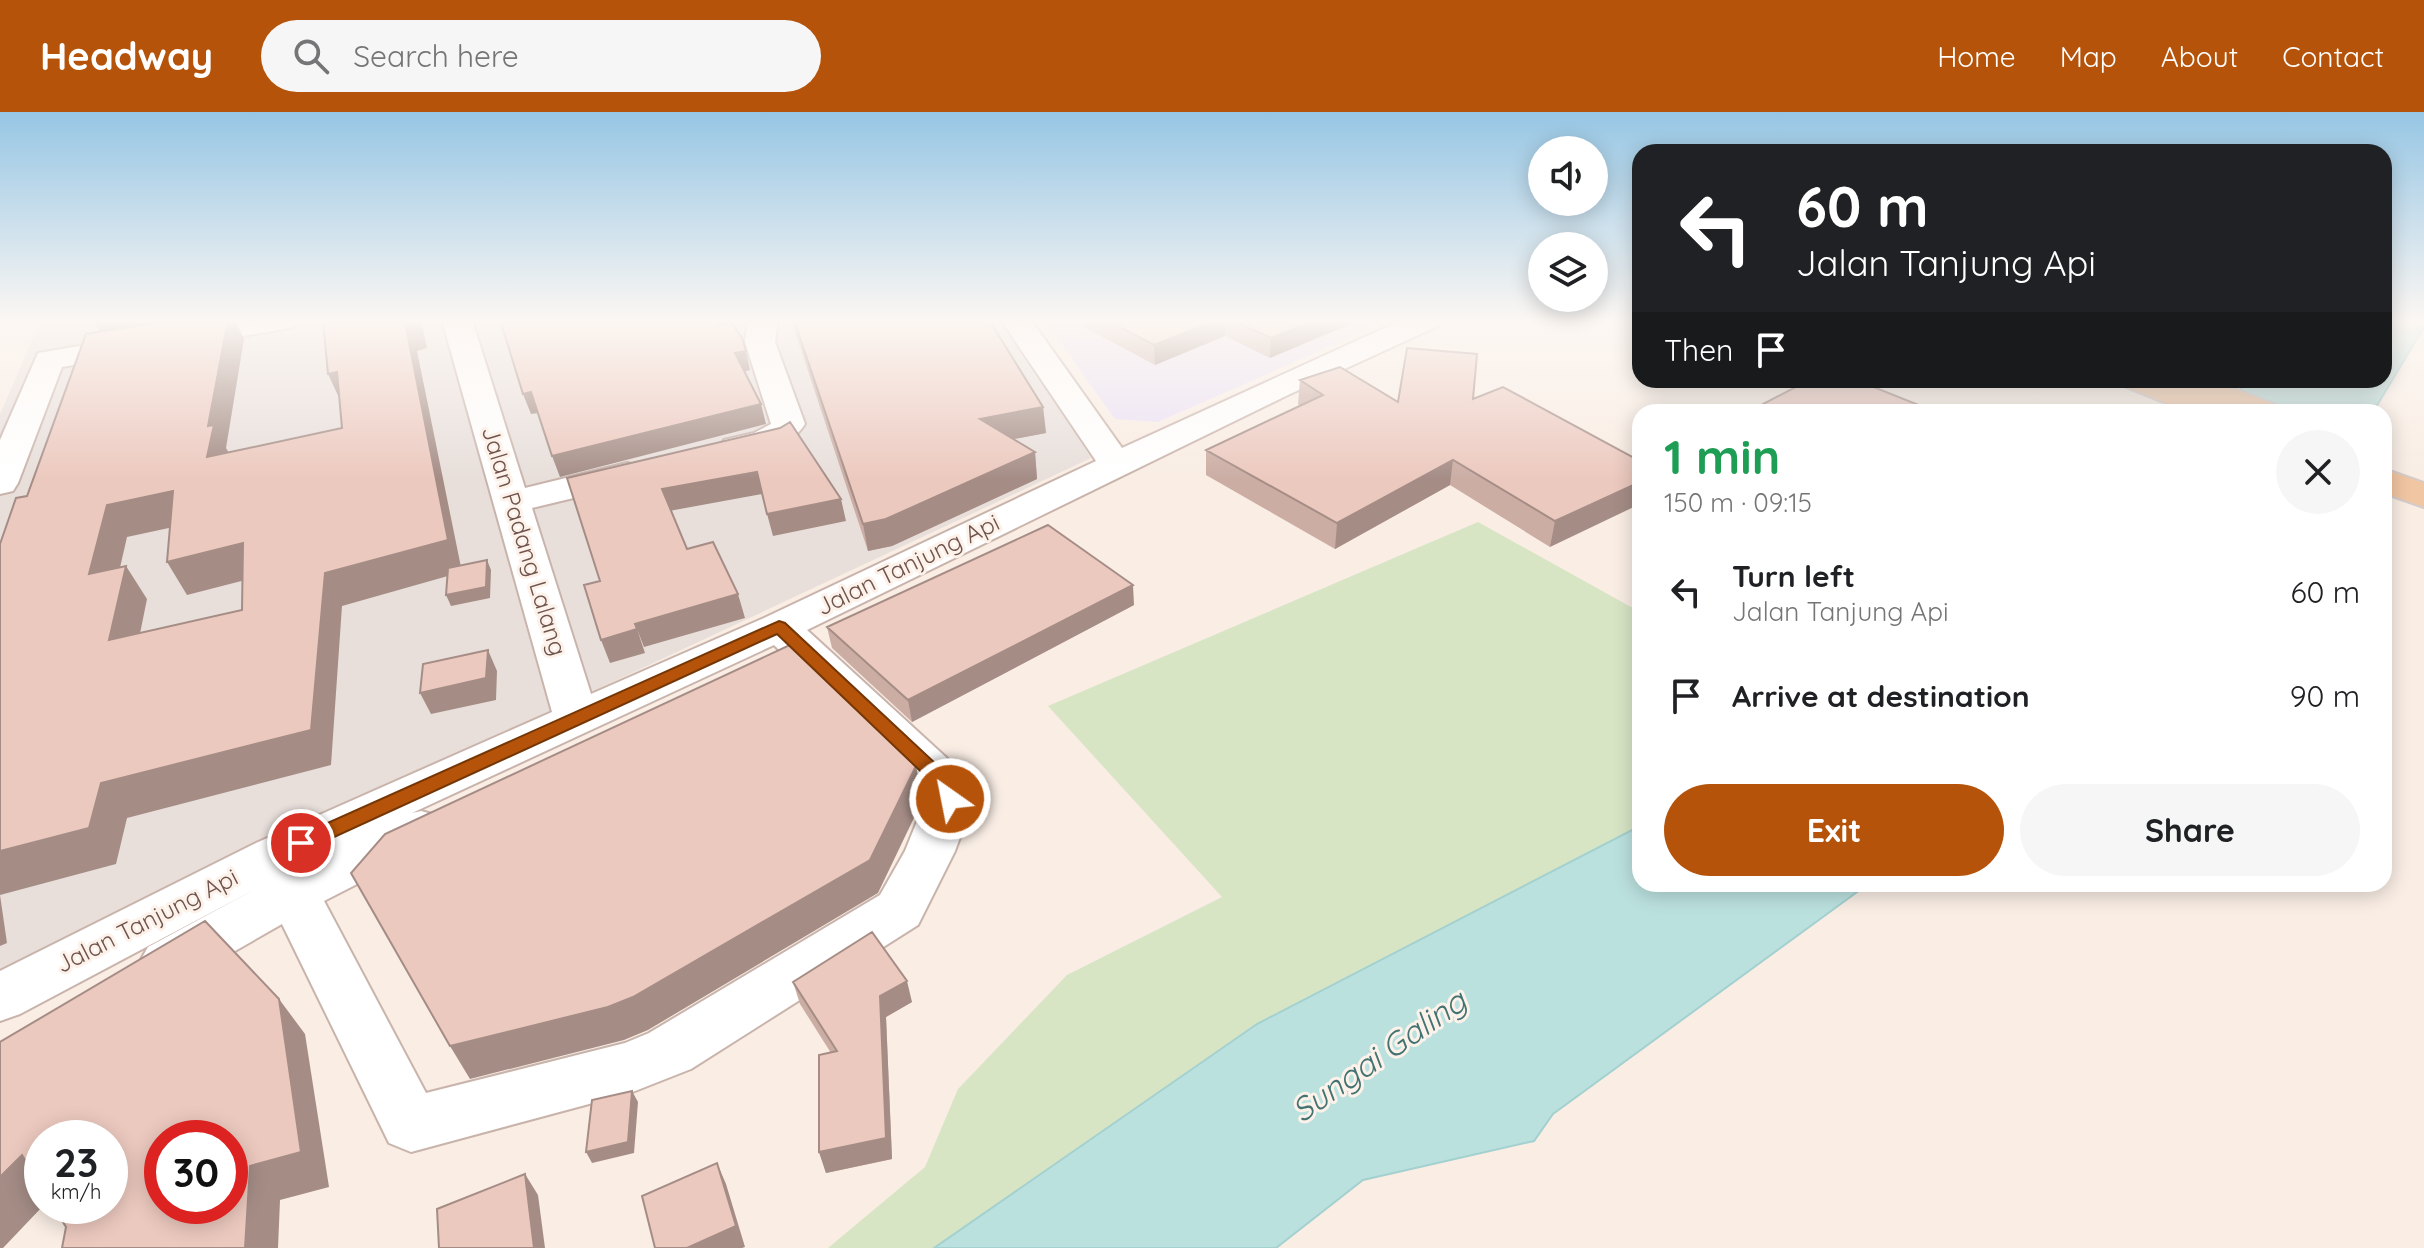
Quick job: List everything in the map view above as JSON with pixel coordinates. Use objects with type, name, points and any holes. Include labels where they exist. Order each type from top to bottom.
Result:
[{"type":"main road","points":[[2168,388],[2201,404]]},
{"type":"main road","points":[[2178,388],[2235,404]]},
{"type":"main road","points":[[2392,462],[2424,474]]},
{"type":"main road","points":[[2392,483],[2424,496]]},
{"type":"street","points":[[0,483],[6,447],[42,373]]},
{"type":"street","name":"Jalan Padang Lalang","points":[[473,373],[576,717]]},
{"type":"street","points":[[706,455],[772,439],[784,432],[788,424],[771,373]]},
{"type":"street","points":[[1053,373],[1116,465]]},
{"type":"street","name":"Jalan Tanjung Api","points":[[0,998],[83,952],[283,874],[576,717],[791,637],[1116,465],[1313,373]]},
{"type":"street","points":[[512,502],[661,466]]},
{"type":"street","points":[[121,991],[283,874],[396,840],[791,637],[945,784],[950,799],[930,851],[899,910],[670,1051],[630,1067],[411,1124],[283,874]]},
{"type":"shaded area","points":[[18,373],[1037,373],[1091,458],[0,969],[0,414]]},
{"type":"shaded area","points":[[1082,373],[1269,373],[1158,422],[1115,419]]},
{"type":"green space","points":[[1478,522],[1632,608],[1632,830],[1257,1024],[934,1248],[828,1248],[925,1167],[958,1089],[1067,975],[1222,897],[1048,706]]},
{"type":"water","points":[[2242,388],[2387,388],[2378,404],[2222,404]]},
{"type":"water","name":"Sungai Galing","points":[[1632,830],[1632,892],[1857,892],[1553,1114],[1534,1141],[1363,1180],[1276,1248],[934,1248],[1257,1024]]},
{"type":"building","points":[[72,373],[218,373],[208,426],[214,425],[207,457],[342,428],[337,373],[415,373],[448,540],[325,573],[311,730],[101,783],[89,828],[0,851],[0,544],[16,498],[27,496]],"holes":[[[173,491],[167,562],[243,543],[242,610],[109,640],[126,566],[89,574],[107,505]]]},
{"type":"building","points":[[516,373],[745,373],[761,404],[552,456],[531,392],[523,394]]},
{"type":"building","points":[[812,373],[1022,373],[1043,407],[980,419],[1035,452],[886,519],[863,524]]},
{"type":"building","points":[[1321,373],[1350,373],[1398,402],[1403,373],[1475,373],[1473,399],[1503,387],[1632,457],[1632,486],[1555,521],[1453,460],[1337,523],[1206,450],[1323,395],[1300,380]]},
{"type":"building","points":[[1794,388],[1876,388],[1916,404],[1763,404]]},
{"type":"building","points":[[790,422],[841,499],[767,514],[757,472],[662,489],[687,549],[713,542],[738,594],[635,624],[637,629],[601,640],[584,585],[600,581],[567,478],[780,428]]},
{"type":"building","points":[[1048,525],[1133,585],[908,700],[827,627]]},
{"type":"building","points":[[487,560],[486,587],[446,595],[448,568]]},
{"type":"building","points":[[792,644],[914,760],[916,766],[870,860],[633,997],[608,1007],[450,1046],[351,873],[385,834]]},
{"type":"building","points":[[488,650],[486,678],[420,693],[423,664]]},
{"type":"building","points":[[205,921],[279,999],[301,1152],[250,1166],[248,1199],[248,1120],[144,1120],[144,1224],[246,1224],[245,1248],[62,1248],[64,1224],[128,1224],[128,1120],[24,1120],[24,1158],[22,1155],[0,1177],[0,1042]]},
{"type":"building","points":[[872,932],[907,981],[880,996],[886,1138],[819,1152],[819,1055],[837,1051],[793,982]]},
{"type":"building","points":[[632,1091],[628,1142],[586,1152],[592,1100]]},
{"type":"building","points":[[717,1163],[736,1226],[687,1248],[655,1248],[642,1196]]},
{"type":"building","points":[[525,1174],[534,1248],[439,1248],[437,1209]]},
{"type":"route","points":[[301,843],[779,627],[928,766],[945,784],[950,799]]}]
